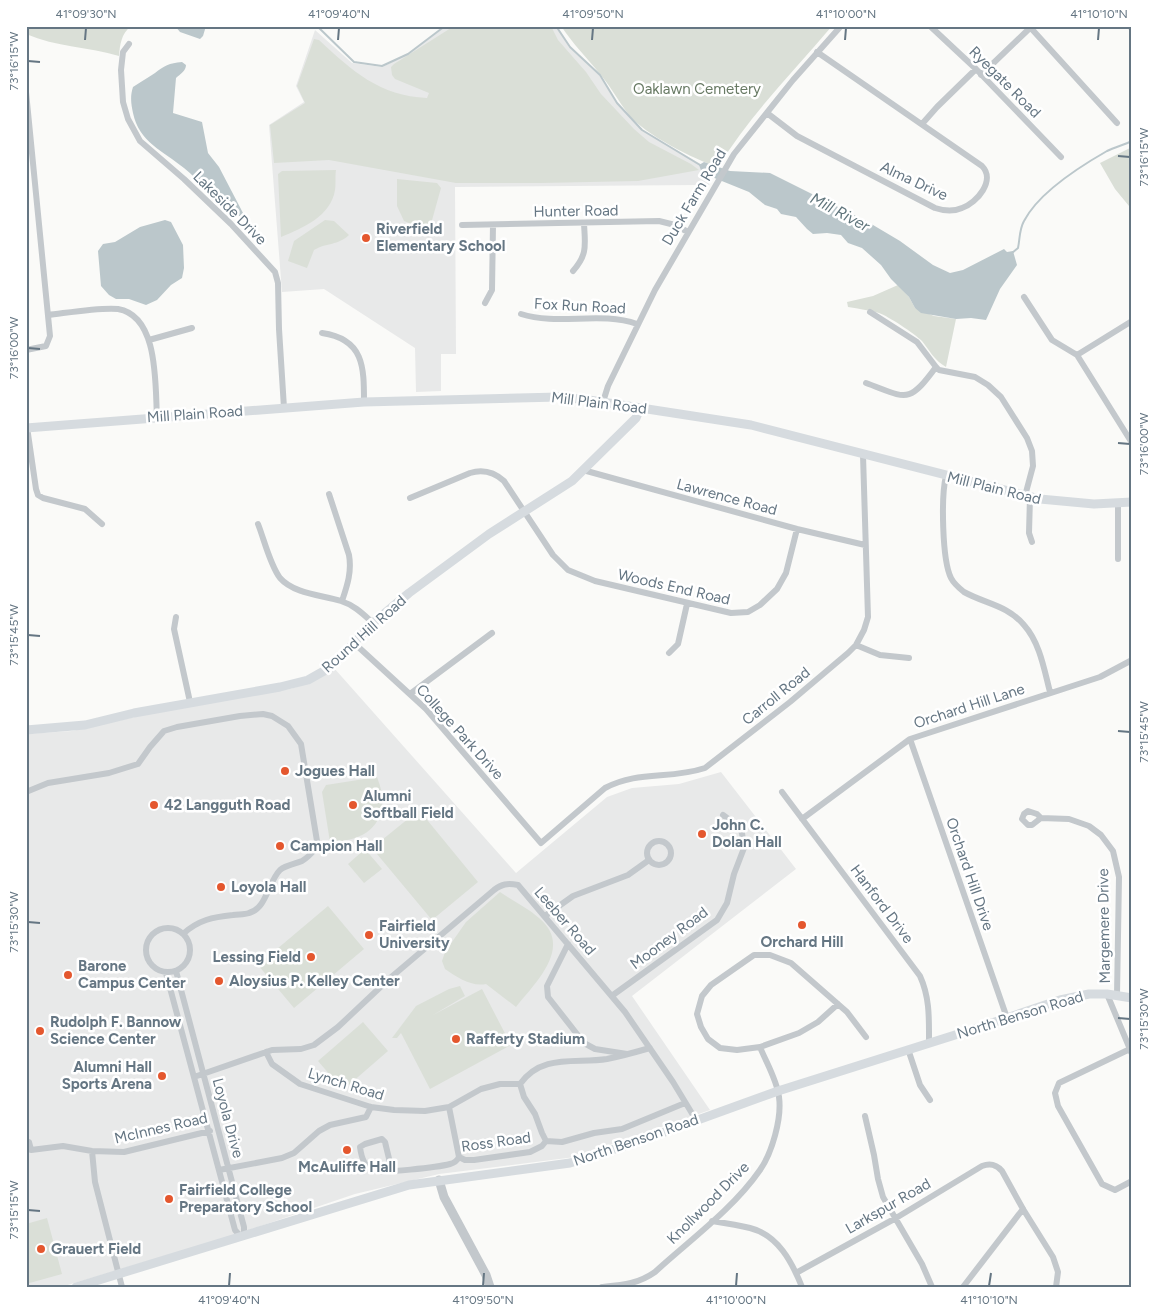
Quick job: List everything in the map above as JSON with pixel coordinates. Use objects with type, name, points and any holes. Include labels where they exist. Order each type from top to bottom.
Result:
[{"type":"main road","name":"Mill Plain Road","points":[[27,427],[364,402],[544,397],[574,398],[751,425],[1028,497],[1066,503],[1132,502]]},
{"type":"main road","name":"Round Hill Road","points":[[26,730],[85,725],[190,702],[280,687],[308,680],[330,667],[373,623],[451,561],[564,487],[636,418],[640,408]]},
{"type":"main road","name":"North Benson Road","points":[[76,1287],[398,1188],[439,1180],[570,1163],[637,1142],[778,1091],[1075,996],[1107,994],[1132,998]]},
{"type":"street","name":"Duck Farm Road","points":[[603,402],[608,386],[637,324],[729,162],[766,113],[840,26]]},
{"type":"street","name":"Ryegate Road","points":[[930,26],[976,69],[1061,156]]},
{"type":"street","points":[[981,76],[1030,27],[1117,123]]},
{"type":"street","name":"Lakeside Drive","points":[[129,44],[123,52],[121,70],[123,102],[128,119],[140,141],[184,179],[231,224],[275,272],[278,283],[284,408]]},
{"type":"street","name":"Alma Drive","points":[[766,113],[797,136],[935,208],[952,211],[964,207],[977,197],[988,178],[985,169],[817,52]]},
{"type":"street","points":[[922,124],[936,107],[976,69]]},
{"type":"street","points":[[26,92],[50,336],[48,344],[40,348],[26,350]]},
{"type":"street","name":"Hunter Road","points":[[462,225],[659,221],[675,225],[688,232]]},
{"type":"street","points":[[573,272],[585,252],[584,223]]},
{"type":"street","points":[[485,303],[492,290],[493,225]]},
{"type":"street","points":[[1024,297],[1052,340],[1077,355],[1132,443]]},
{"type":"street","points":[[48,315],[111,309],[121,310],[130,314],[141,323],[149,340],[154,368],[157,417]]},
{"type":"street","points":[[870,312],[917,342],[936,367],[944,371],[975,377],[988,385],[1001,397],[1027,438],[1032,451],[1033,466],[1028,497],[1029,533],[1032,542]]},
{"type":"street","name":"Fox Run Road","points":[[522,314],[534,318],[611,319],[637,324]]},
{"type":"street","points":[[1077,355],[1132,322]]},
{"type":"street","points":[[149,340],[192,328]]},
{"type":"street","points":[[322,334],[341,338],[348,342],[358,353],[362,365],[364,402]]},
{"type":"street","points":[[866,384],[899,395],[906,395],[914,393],[921,387],[936,367]]},
{"type":"street","points":[[27,427],[38,496],[85,509],[102,524]]},
{"type":"street","name":"Carroll Road","points":[[542,842],[605,788],[616,783],[638,777],[689,773],[705,768],[790,702],[856,645],[868,617],[863,455]]},
{"type":"street","name":"Lawrence Road","points":[[583,470],[866,545]]},
{"type":"street","name":"Woods End Road","points":[[410,498],[470,473],[483,471],[498,476],[504,481],[553,555],[568,570],[595,581],[687,604],[738,614],[748,612],[760,605],[783,581],[797,528]]},
{"type":"street","points":[[946,476],[942,507],[950,576],[959,588],[1002,607],[1024,624],[1034,640],[1050,692]]},
{"type":"street","points":[[329,494],[351,565],[342,602]]},
{"type":"street","points":[[1118,503],[1118,559]]},
{"type":"street","points":[[258,524],[276,570],[284,581],[298,590],[342,602],[360,611],[373,623]]},
{"type":"street","points":[[669,653],[678,644],[687,604]]},
{"type":"street","points":[[176,617],[174,629],[190,702]]},
{"type":"street","points":[[410,694],[492,634]]},
{"type":"street","name":"College Park Drive","points":[[354,643],[426,709],[542,842]]},
{"type":"street","points":[[856,645],[880,655],[909,658]]},
{"type":"street","name":"Orchard Hill Lane","points":[[802,819],[910,739],[1100,677],[1132,660]]},
{"type":"street","points":[[26,792],[48,783],[109,773],[138,764],[164,731],[177,727],[263,714],[272,716],[288,726],[302,750],[317,841],[316,848],[304,860],[285,867],[280,871],[273,880],[264,900],[256,909],[249,913],[206,919],[192,926],[183,934]]},
{"type":"street","name":"Orchard Hill Drive","points":[[910,739],[1007,1018]]},
{"type":"street","name":"Hanford Drive","points":[[782,792],[920,976],[928,1002],[929,1043]]},
{"type":"street","name":"Mooney Road","points":[[613,995],[717,920],[724,910],[744,848],[742,833],[739,827],[723,815]]},
{"type":"street","name":"Margemere Drive","points":[[1041,818],[1069,819],[1089,826],[1101,835],[1113,851],[1119,878],[1117,995]]},
{"type":"street","points":[[545,916],[573,896],[628,875],[649,860]]},
{"type":"street","name":"Leeber Road","points":[[194,1077],[272,1050],[308,1048],[322,1040],[388,979],[502,884],[506,883],[518,885],[613,995],[650,1048],[696,1120]]},
{"type":"street","points":[[170,928],[177,930],[188,940],[190,954],[184,967],[176,972],[166,973],[158,971],[148,960],[146,945],[155,932],[162,929],[170,928]]},
{"type":"street","points":[[568,944],[547,986],[548,997],[584,1043],[595,1049],[627,1054]]},
{"type":"street","points":[[838,1004],[818,1022],[800,1033],[760,1047],[737,1050],[720,1048],[708,1039],[701,1028],[697,1014],[702,996],[711,985],[754,955],[770,955],[791,964],[848,1012],[866,1037]]},
{"type":"street","name":"Loyola Drive","points":[[166,973],[235,1230],[241,1237],[244,1227],[176,972]]},
{"type":"street","points":[[1107,994],[1131,1051],[1059,1083],[1056,1093],[1058,1106],[1102,1184],[1116,1190],[1132,1181]]},
{"type":"street","points":[[760,1047],[778,1091]]},
{"type":"street","points":[[546,1141],[535,1114],[524,1097],[520,1084],[529,1073],[550,1063],[607,1059],[650,1048]]},
{"type":"street","points":[[908,1049],[920,1085],[930,1100]]},
{"type":"street","name":"Lynch Road","points":[[266,1052],[272,1064],[278,1070],[300,1084],[371,1106],[394,1110],[416,1111],[449,1107],[481,1089],[500,1084],[520,1084]]},
{"type":"street","name":"Knollwood Drive","points":[[602,1287],[635,1283],[645,1279],[712,1221],[747,1187],[761,1168],[777,1125],[778,1091]]},
{"type":"street","name":"Ross Road","points":[[392,1171],[385,1142],[382,1139],[360,1147],[361,1155],[369,1168],[376,1171],[392,1171],[450,1164],[459,1157],[469,1161],[530,1152],[542,1146],[546,1141],[562,1142],[594,1134],[622,1130],[685,1102]]},
{"type":"street","points":[[219,1170],[282,1158],[294,1153],[319,1131],[330,1125],[366,1117],[371,1106]]},
{"type":"street","points":[[449,1107],[459,1157]]},
{"type":"street","points":[[865,1116],[880,1189],[922,1264],[932,1287]]},
{"type":"street","name":"McInnes Road","points":[[26,1141],[29,1142],[29,1150],[64,1146],[107,1153],[138,1149],[218,1128]]},
{"type":"street","points":[[92,1151],[95,1182],[122,1287]]},
{"type":"street","name":"Larkspur Road","points":[[796,1273],[896,1218],[982,1166],[994,1165],[1002,1171],[1023,1210]]},
{"type":"street","points":[[439,1180],[444,1198],[486,1275],[490,1287]]},
{"type":"street","points":[[963,1287],[1023,1210],[1055,1262],[1058,1278],[1056,1287]]},
{"type":"street","points":[[712,1221],[751,1228],[765,1234],[792,1263],[802,1287]]},
{"type":"shaded area","name":"Riverfield Elementary School","points":[[446,26],[556,26],[569,47],[599,75],[617,104],[642,130],[716,173],[708,187],[697,185],[455,187],[456,354],[441,354],[441,391],[416,392],[415,348],[324,289],[282,292],[269,125],[304,102],[296,86],[315,30],[352,63],[382,67],[409,54]]},
{"type":"shaded area","name":"Fairfield University","points":[[334,668],[516,873],[607,797],[632,788],[679,784],[721,772],[796,869],[632,996],[710,1110],[575,1157],[439,1174],[355,1194],[231,1236],[61,1287],[26,1287],[26,734],[72,731],[193,704],[290,689],[310,683]]},
{"type":"green space","points":[[26,26],[131,26],[123,36],[119,56],[37,38],[26,34]]},
{"type":"green space","points":[[454,26],[551,26],[558,40],[586,72],[601,94],[634,129],[649,142],[699,170],[638,181],[456,183],[329,160],[274,163],[270,125],[305,103],[297,86],[314,39],[319,40],[355,71],[381,87],[410,96],[427,98],[429,93],[395,79],[392,75],[391,67]]},
{"type":"green space","name":"Oaklawn Cemetery","points":[[561,26],[832,26],[772,94],[730,148],[718,167],[670,146],[637,123]]},
{"type":"green space","points":[[1132,147],[1132,205],[1129,206],[1115,189],[1100,163]]},
{"type":"green space","points":[[336,170],[335,190],[328,207],[315,220],[281,237],[278,174],[282,171]]},
{"type":"green space","points":[[397,179],[437,183],[441,188],[429,231],[404,221],[397,206]]},
{"type":"green space","points":[[325,220],[334,221],[349,235],[340,241],[314,250],[307,268],[288,261],[294,241]]},
{"type":"green space","points":[[898,285],[909,297],[915,308],[934,316],[956,319],[946,367],[935,358],[922,341],[895,321],[879,313],[848,307],[847,302],[873,296]]},
{"type":"green space","name":"Alumni Softball Field","points":[[377,777],[382,792],[382,808],[379,818],[374,825],[368,832],[360,836],[330,842],[322,792],[326,785]]},
{"type":"green space","points":[[419,810],[478,882],[432,920],[372,848]]},
{"type":"green space","points":[[365,849],[382,869],[364,883],[348,864]]},
{"type":"green space","points":[[500,892],[539,918],[549,929],[553,941],[552,953],[548,964],[533,987],[516,1007],[486,984],[470,983],[454,975],[445,969],[442,961],[445,952],[466,922]]},
{"type":"green space","name":"Lessing Field","points":[[328,906],[364,949],[294,1008],[258,965]]},
{"type":"green space","name":"Rafferty Stadium","points":[[460,986],[465,996],[433,1015],[482,989],[511,1045],[430,1089],[401,1033],[397,1038],[392,1038],[416,1006],[449,989]]},
{"type":"green space","points":[[363,1022],[388,1051],[343,1090],[318,1061]]},
{"type":"green space","name":"Grauert Field","points":[[47,1218],[62,1274],[26,1284],[26,1224]]},
{"type":"water","points":[[175,26],[206,26],[200,39],[180,32]]},
{"type":"water","points":[[182,62],[186,67],[176,78],[173,113],[202,122],[208,153],[219,167],[243,213],[242,216],[236,216],[229,212],[190,173],[146,139],[136,123],[131,103],[133,87],[164,67]]},
{"type":"water","points":[[704,162],[730,171],[770,173],[868,222],[900,241],[933,265],[950,273],[963,270],[1004,249],[1007,252],[1013,251],[1017,265],[1000,289],[986,320],[956,319],[921,313],[881,265],[862,248],[848,243],[841,235],[813,234],[796,217],[781,214],[777,209],[765,205],[749,192],[702,173],[699,165]]},
{"type":"water","points":[[165,220],[171,222],[183,245],[184,268],[182,278],[171,285],[157,300],[146,305],[129,299],[116,299],[109,295],[101,286],[98,251],[103,244],[115,242],[140,227]]},
{"type":"waterway","name":"Mill River","points":[[317,26],[354,62],[382,66],[408,54],[445,26]]},
{"type":"waterway","name":"Mill River","points":[[556,26],[570,47],[600,75],[617,103],[642,130],[700,165]]},
{"type":"waterway","name":"Mill River","points":[[1012,253],[1018,248],[1022,224],[1031,210],[1049,190],[1096,157],[1132,141]]},
{"type":"place","name":"Riverfield Elementary School","points":[[366,238]]},
{"type":"place","name":"Jogues Hall","points":[[285,771]]},
{"type":"place","name":"42 Langguth Road","points":[[154,805]]},
{"type":"place","name":"Alumni Softball Field","points":[[353,805]]},
{"type":"place","name":"John C. Dolan Hall","points":[[702,834]]},
{"type":"place","name":"Campion Hall","points":[[280,846]]},
{"type":"place","name":"Loyola Hall","points":[[221,887]]},
{"type":"place","name":"Orchard Hill","points":[[802,925]]},
{"type":"place","name":"Fairfield University","points":[[369,935]]},
{"type":"place","name":"Lessing Field","points":[[311,957]]},
{"type":"place","name":"Barone Campus Center","points":[[68,975]]},
{"type":"place","name":"Aloysius P. Kelley Center","points":[[219,981]]},
{"type":"place","name":"Rudolph F. Bannow Science Center","points":[[40,1031]]},
{"type":"place","name":"Rafferty Stadium","points":[[456,1039]]},
{"type":"place","name":"Alumni Hall Sports Arena","points":[[162,1076]]},
{"type":"place","name":"McAuliffe Hall","points":[[347,1150]]},
{"type":"place","name":"Fairfield College Preparatory School","points":[[169,1199]]},
{"type":"place","name":"Grauert Field","points":[[41,1249]]}]
